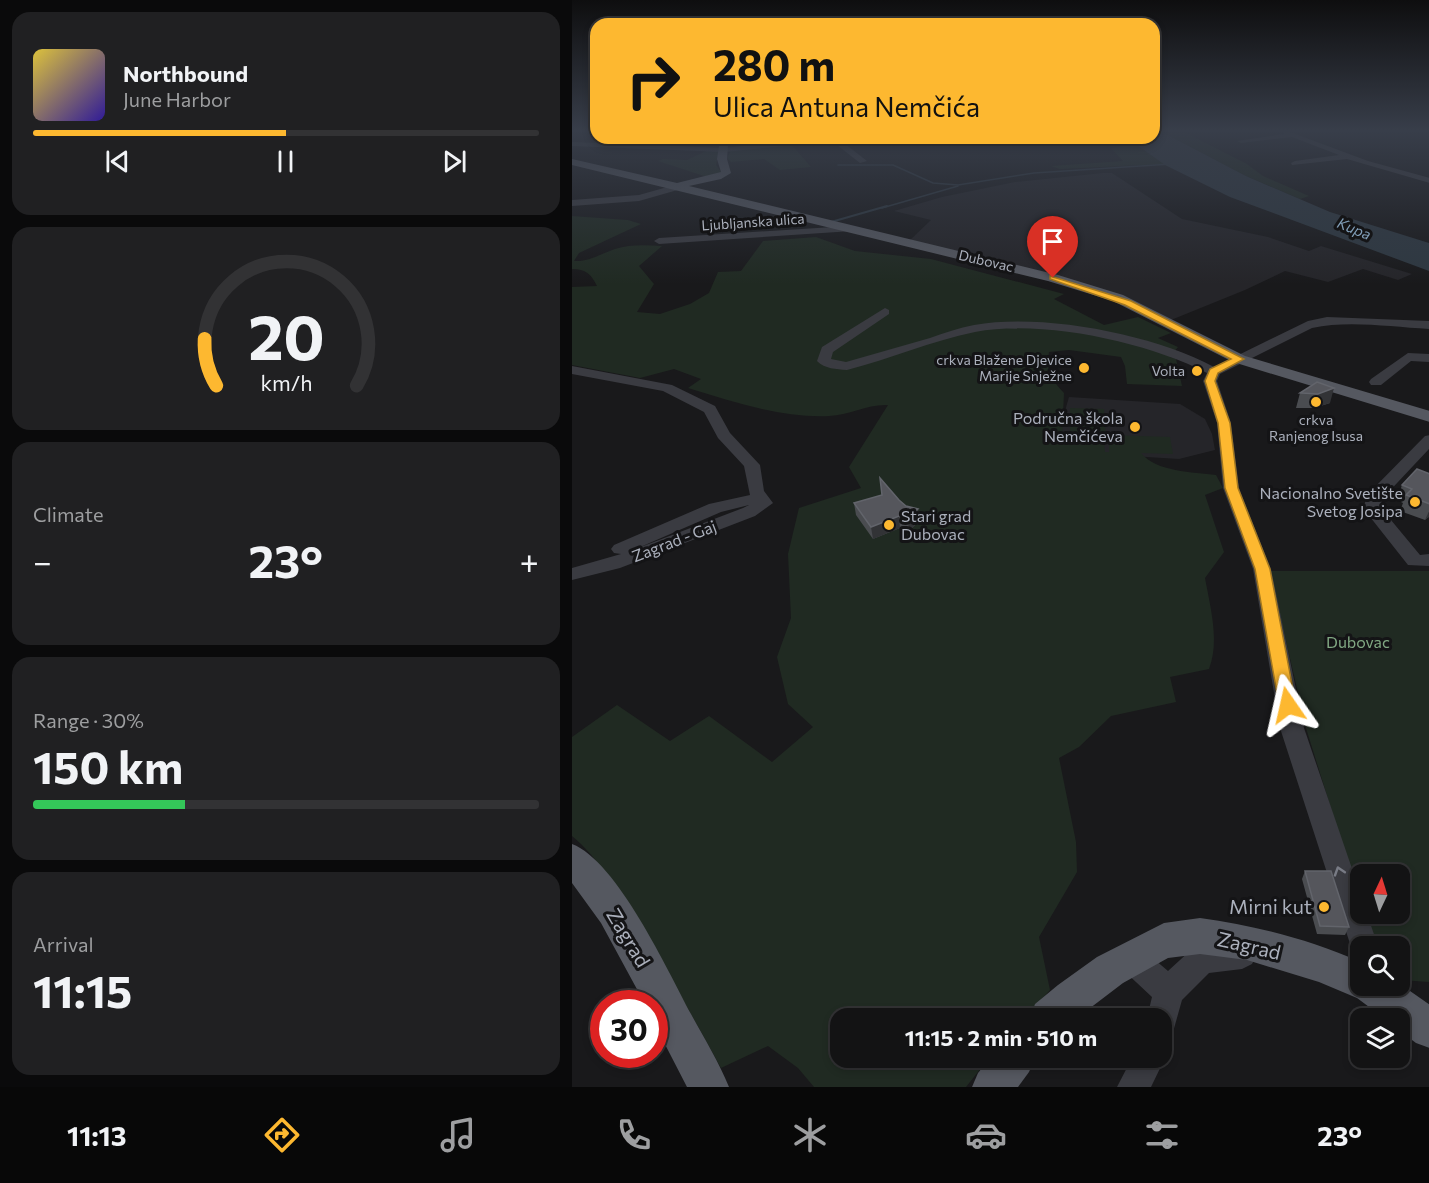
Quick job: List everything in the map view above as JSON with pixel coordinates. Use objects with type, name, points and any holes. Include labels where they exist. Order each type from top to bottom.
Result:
[{"type":"main road","name":"Dubovac","points":[[663,183],[849,230],[1034,273],[1118,298],[1239,359],[1430,417]]},
{"type":"main road","points":[[676,186],[692,183]]},
{"type":"main road","name":"Zagrad","points":[[572,859],[592,879],[634,945],[709,1087]]},
{"type":"main road","name":"Zagrad","points":[[1061,1008],[1110,970],[1131,958],[1164,941],[1200,936],[1247,942],[1322,964],[1350,976]]},
{"type":"main road","name":"Zagrad","points":[[1386,996],[1430,1029]]},
{"type":"main road","points":[[992,1087],[1007,1068]]},
{"type":"street","points":[[572,203],[639,198],[676,186]]},
{"type":"street","name":"Ljubljanska ulica","points":[[659,241],[849,230]]},
{"type":"street","points":[[885,312],[827,350],[824,361],[846,366],[972,329],[989,326],[1030,326],[1073,329],[1147,345],[1177,354],[1214,372]]},
{"type":"street","points":[[1361,936],[1292,728],[1262,569],[1231,488],[1224,423],[1210,381],[1214,372],[1308,325],[1350,321],[1430,325]]},
{"type":"street","points":[[1413,325],[1430,336]]},
{"type":"street","points":[[1430,346],[1424,352],[1430,357]]},
{"type":"street","points":[[1376,382],[1408,357],[1430,357]]},
{"type":"street","name":"Zagrad - Gaj","points":[[572,370],[635,380],[667,388],[710,409],[723,435],[752,465],[761,500],[749,512],[613,564],[572,572]]},
{"type":"street","points":[[1430,439],[1374,498],[1372,508],[1415,561],[1430,560]]},
{"type":"street","points":[[1165,1008],[1168,992],[1202,958],[1270,950]]},
{"type":"street","points":[[1131,958],[1168,992]]},
{"type":"street","points":[[1133,1087],[1143,1068]]},
{"type":"shaded area","points":[[1011,183],[1127,183],[1182,219],[1268,237],[1309,251],[1321,246],[1412,274],[1398,280],[1363,269],[1328,282],[1285,271],[1171,320],[1122,297],[908,242],[931,220],[894,211],[942,197]]},
{"type":"shaded area","name":"Područna škola Nemčićeva","points":[[1069,397],[1180,404],[1205,419],[1212,434],[1215,450],[1179,459],[1082,453],[1056,442]]},
{"type":"green space","points":[[1262,183],[1278,183],[1309,196],[1300,199]]},
{"type":"green space","points":[[572,216],[628,220],[641,224],[579,253],[574,261],[590,259],[626,246],[662,246],[639,266],[654,284],[637,312],[660,314],[690,304],[709,293],[718,272],[741,271],[763,241],[816,237],[855,251],[931,259],[1064,294],[1054,299],[1104,325],[1138,317],[1171,333],[1158,338],[1178,347],[1170,357],[1176,359],[1182,386],[1127,384],[1125,366],[1121,357],[1069,350],[1049,352],[1050,374],[1064,393],[1062,436],[1069,440],[1104,442],[1105,452],[1109,452],[1109,435],[1170,437],[1173,454],[1141,453],[1165,468],[1216,475],[1223,488],[1205,495],[1224,552],[1205,578],[1214,635],[1209,669],[1170,677],[1176,702],[1111,716],[1079,747],[1059,758],[1076,842],[1077,872],[1039,937],[1050,990],[1033,1008],[830,1008],[830,1068],[981,1068],[966,1087],[814,1087],[798,1068],[768,1046],[721,1068],[614,887],[591,854],[572,836],[572,737],[617,705],[670,741],[709,716],[772,762],[813,727],[788,704],[777,657],[791,618],[788,554],[799,508],[861,488],[849,467],[888,405],[829,416],[775,412],[688,388],[701,379],[674,369],[640,378],[572,365],[572,287],[597,286],[588,273],[572,269]]},
{"type":"green space","points":[[1070,408],[1104,409],[1106,439],[1070,438]]},
{"type":"green space","name":"Dubovac","points":[[1270,571],[1429,571],[1429,982],[1410,981],[1410,936],[1374,936],[1367,924],[1410,924],[1410,864],[1350,864],[1350,870],[1306,728]]},
{"type":"water","name":"Kupa","points":[[1201,183],[1262,183],[1330,212],[1429,243],[1429,271],[1230,197]]},
{"type":"building","points":[[1317,382],[1334,388],[1318,394],[1300,393]]},
{"type":"building","points":[[1417,469],[1430,474],[1430,504],[1406,495],[1412,489],[1402,485]]},
{"type":"building","points":[[880,478],[906,506],[918,509],[908,519],[899,516],[871,527],[854,503],[882,495]]},
{"type":"building","name":"Mirni kut","points":[[1305,871],[1331,871],[1349,927],[1320,926]]},
{"type":"waterway","points":[[932,183],[958,185],[972,183]]},
{"type":"waterway","points":[[882,208],[958,186]]},
{"type":"waterway","points":[[831,222],[887,206]]},
{"type":"place","name":"crkva Blažene Djevice Marije Snježne","points":[[1084,368]]},
{"type":"place","name":"Volta","points":[[1197,371]]},
{"type":"place","name":"crkva Ranjenog Isusa","points":[[1316,402]]},
{"type":"place","name":"Područna škola Nemčićeva","points":[[1135,427]]},
{"type":"place","name":"Nacionalno Svetište Svetog Josipa","points":[[1415,502]]},
{"type":"place","name":"Stari grad Dubovac","points":[[889,525]]},
{"type":"place","name":"Mirni kut","points":[[1324,907]]},
{"type":"route","points":[[1053,278],[1118,298],[1239,359],[1214,372],[1210,381],[1224,423],[1231,488],[1262,569],[1288,705]]}]
